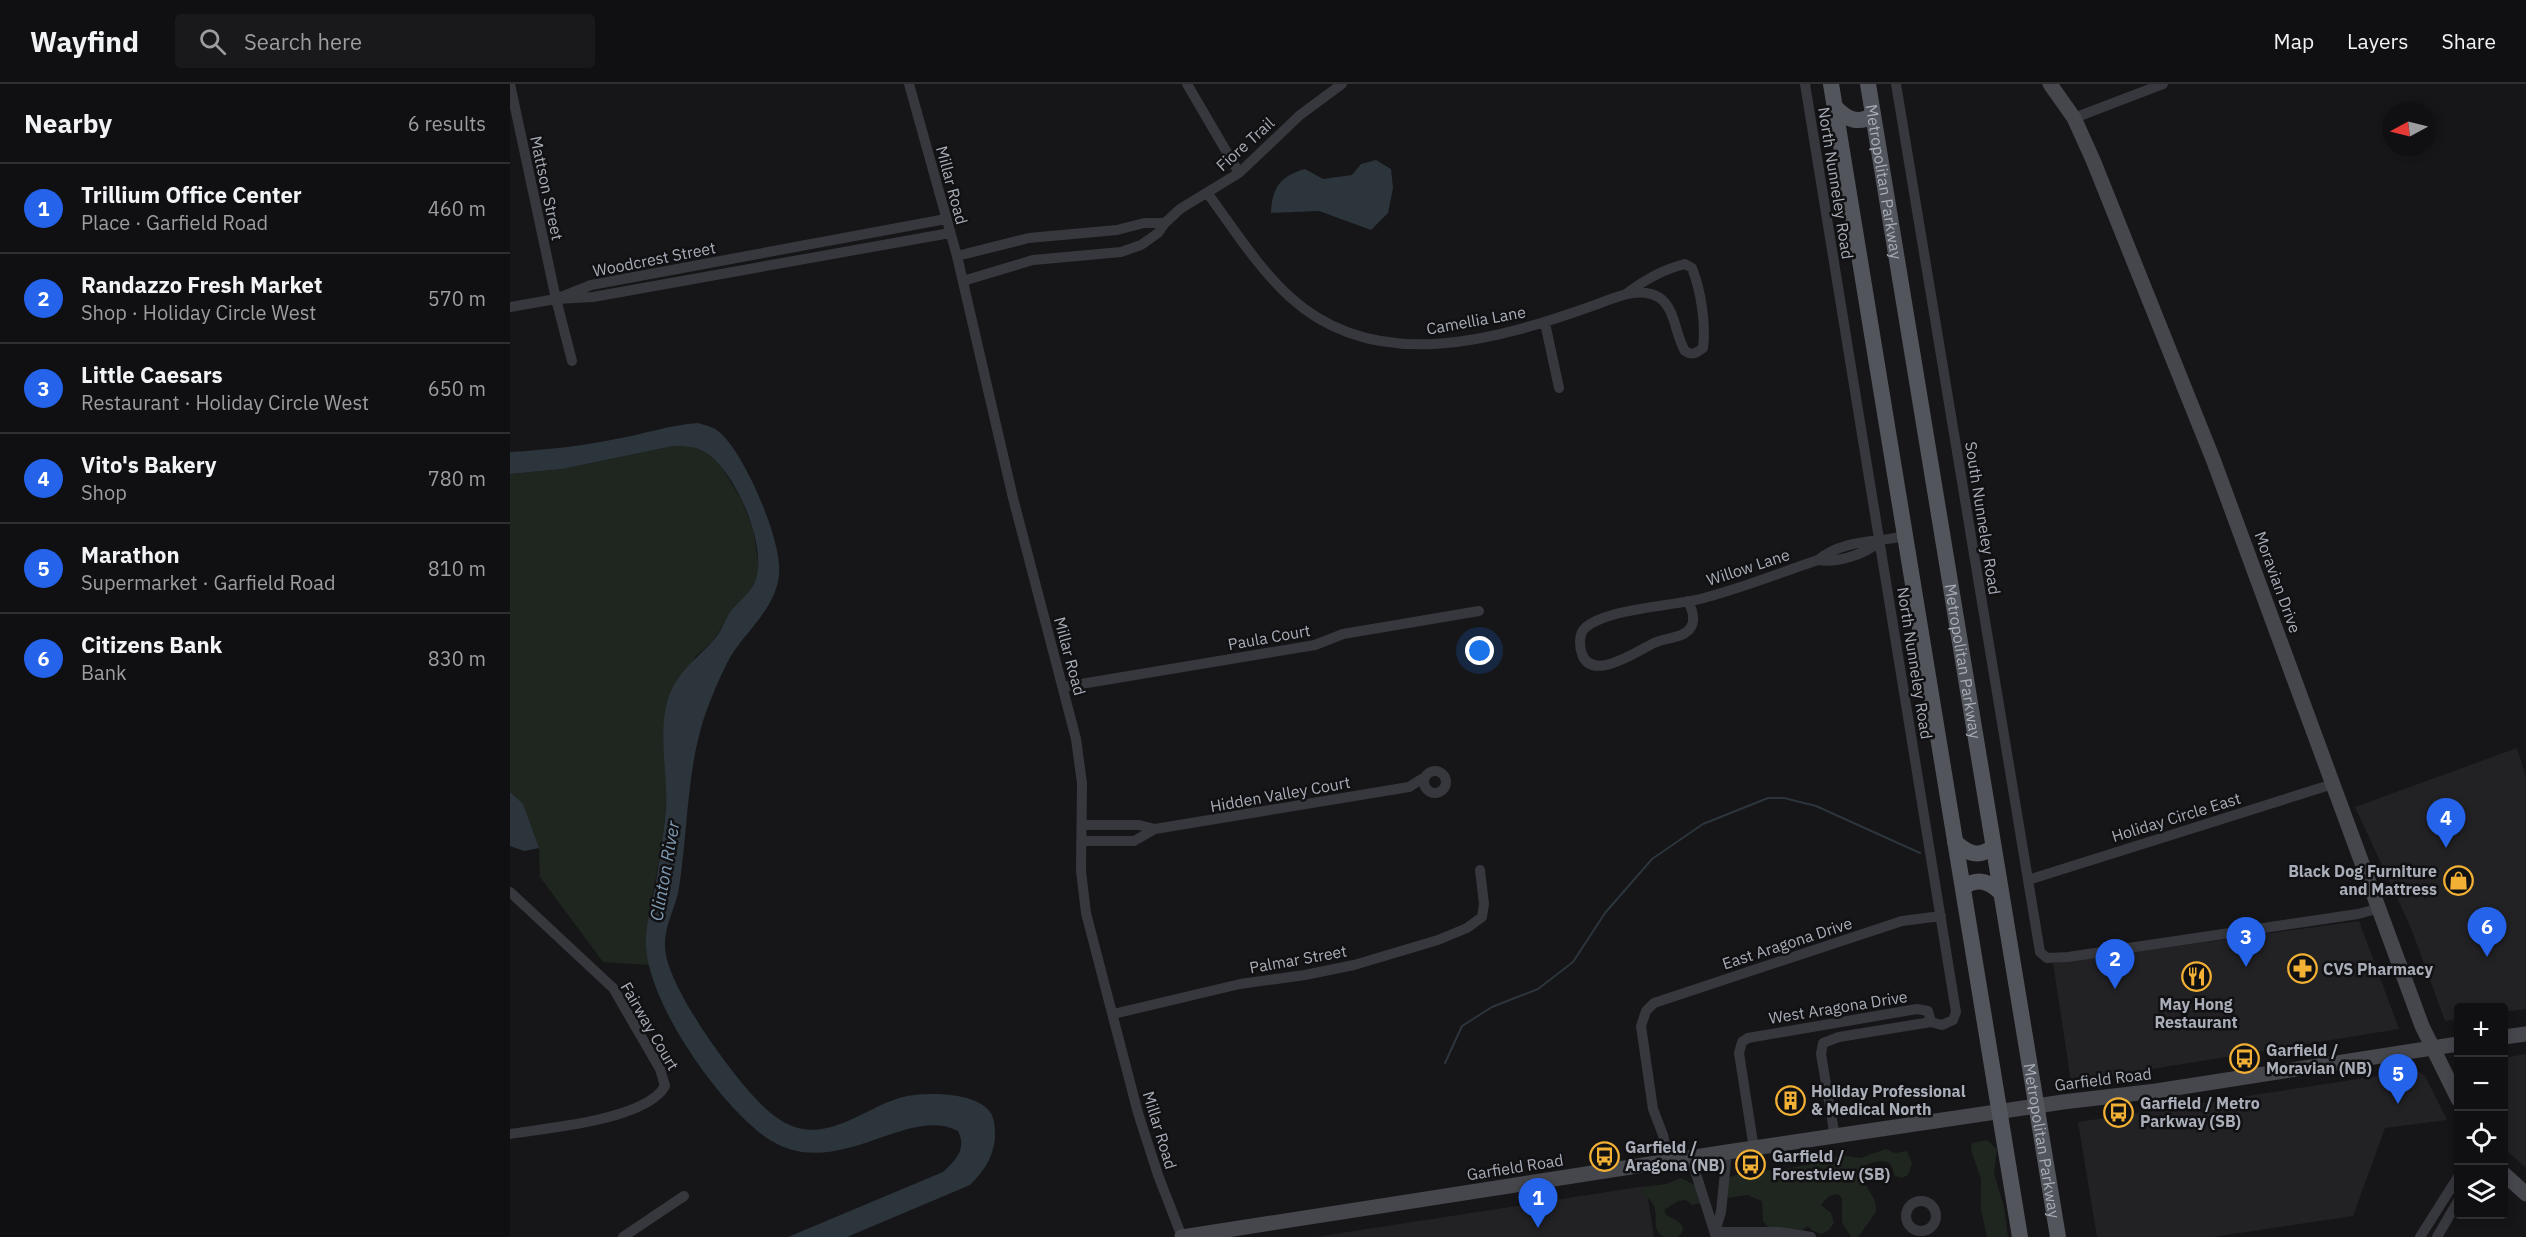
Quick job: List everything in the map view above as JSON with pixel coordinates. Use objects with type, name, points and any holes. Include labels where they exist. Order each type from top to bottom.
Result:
[{"type":"main road","points":[[1831,84],[2020,1237]]},
{"type":"main road","name":"Metropolitan Parkway","points":[[1868,84],[2058,1237]]},
{"type":"main road","name":"Moravian Drive","points":[[2049,84],[2074,118],[2088,146],[2213,459],[2432,1048],[2454,1091]]},
{"type":"main road","points":[[1835,107],[1852,120],[1863,120],[1874,116]]},
{"type":"main road","points":[[1955,842],[1962,849],[1974,854],[1993,847]]},
{"type":"main road","points":[[1962,887],[1980,880],[1991,884],[2001,893]]},
{"type":"main road","points":[[2508,1036],[2526,1034]]},
{"type":"main road","name":"Garfield Road","points":[[1182,1237],[1727,1152],[2000,1111],[2156,1091],[2454,1045]]},
{"type":"main road","points":[[2508,1178],[2526,1194]]},
{"type":"main road","points":[[2011,1181],[2024,1200],[2030,1237]]},
{"type":"street","name":"Mattson Street","points":[[510,84],[513,115],[556,299],[573,361]]},
{"type":"street","name":"Millar Road","points":[[909,84],[957,256],[1013,498],[1080,760],[1083,897],[1145,1138],[1182,1237]]},
{"type":"street","points":[[1187,84],[1239,173]]},
{"type":"street","name":"Fiore Trail","points":[[963,281],[1034,261],[1121,252],[1141,245],[1158,233],[1165,223],[1180,210],[1239,173],[1300,116],[1342,84]]},
{"type":"street","name":"North Nunneley Road","points":[[1804,84],[1956,1012],[1953,1020],[1942,1025],[1931,1022],[1839,1037],[1823,1043],[1821,1054],[1835,1137]]},
{"type":"street","name":"South Nunneley Road","points":[[1896,84],[2038,946],[2043,955],[2052,959],[2068,957],[2358,914],[2380,908]]},
{"type":"street","points":[[2074,118],[2163,84]]},
{"type":"street","name":"Camellia Lane","points":[[1208,194],[1269,276],[1292,299],[1334,328],[1381,342],[1436,345],[1545,323],[1626,294],[1644,293],[1661,299],[1673,316],[1685,351],[1689,354],[1696,354],[1703,348],[1704,338],[1697,280],[1692,268],[1685,264],[1677,266],[1641,282],[1626,294]]},
{"type":"street","name":"Woodcrest Street","points":[[556,299],[591,285],[946,219]]},
{"type":"street","points":[[957,256],[1029,238],[1165,223]]},
{"type":"street","name":"Woodcrest Street","points":[[510,307],[556,299],[593,297],[950,233]]},
{"type":"street","points":[[844,238],[847,252]]},
{"type":"street","points":[[759,254],[761,267]]},
{"type":"street","points":[[1545,323],[1559,388]]},
{"type":"street","name":"Willow Lane","points":[[1688,601],[1692,609],[1693,620],[1691,627],[1684,634],[1656,642],[1616,663],[1601,666],[1587,662],[1582,655],[1581,633],[1584,628],[1595,622],[1635,609],[1657,608],[1688,601],[1818,560],[1828,551],[1866,540],[1879,542],[1905,536]]},
{"type":"street","name":"Paula Court","points":[[1063,687],[1315,645],[1343,634],[1479,611]]},
{"type":"street","points":[[1434,770],[1442,772],[1446,778],[1446,785],[1442,791],[1435,793],[1428,790],[1424,784],[1425,777],[1434,770]]},
{"type":"street","name":"Hidden Valley Court","points":[[1409,787],[1425,777]]},
{"type":"street","name":"Holiday Circle East","points":[[2028,880],[2333,784]]},
{"type":"street","name":"Hidden Valley Court","points":[[1082,825],[1139,825],[1155,829],[1409,787],[1428,790]]},
{"type":"street","points":[[1111,826],[1111,842]]},
{"type":"street","name":"Hidden Valley Court","points":[[1081,841],[1134,842],[1155,829]]},
{"type":"street","name":"Palmar Street","points":[[1113,1014],[1240,984],[1305,975],[1354,965],[1438,940],[1467,928],[1482,917],[1484,904],[1480,870]]},
{"type":"street","name":"Fairway Court","points":[[510,892],[613,988],[660,1069],[665,1086],[662,1092],[651,1101],[610,1117],[510,1134]]},
{"type":"street","name":"East Aragona Drive","points":[[1669,1162],[1663,1135],[1653,1109],[1641,1026],[1646,1011],[1660,1001],[1902,921],[1941,916]]},
{"type":"street","name":"West Aragona Drive","points":[[1754,1149],[1739,1053],[1742,1042],[1756,1035],[1917,1009],[1928,1011],[1931,1022]]},
{"type":"street","points":[[1716,1235],[1721,1212],[1727,1152]]},
{"type":"street","points":[[1691,1158],[1716,1235]]},
{"type":"street","points":[[2420,1237],[2454,1183]]},
{"type":"street","points":[[623,1237],[684,1197]]},
{"type":"street","points":[[2437,1237],[2454,1208]]},
{"type":"street","points":[[1716,1235],[1780,1232],[1811,1237]]},
{"type":"shaded area","points":[[688,445],[704,451],[720,464],[741,499],[753,529],[759,567],[757,578],[749,594],[731,612],[714,640],[695,657],[665,727],[667,791],[663,838],[648,921],[646,946],[649,965],[603,962],[540,877],[539,848],[510,792],[510,474],[562,469],[673,446]]},
{"type":"shaded area","points":[[2517,748],[2526,777],[2526,1009],[2508,1011],[2508,1003],[2454,1003],[2454,1020],[2445,1021],[2411,928],[2355,807]]},
{"type":"shaded area","points":[[2359,921],[2399,1029],[2071,1082],[2053,963]]},
{"type":"shaded area","points":[[2526,1054],[2526,1168],[2508,1152],[2508,1057]]},
{"type":"shaded area","points":[[2416,1070],[2425,1076],[2447,1120],[2385,1128],[2353,1216],[2212,1237],[2097,1237],[2078,1122]]},
{"type":"shaded area","points":[[1987,1140],[1997,1149],[1994,1173],[2004,1207],[2008,1237],[1987,1237],[1981,1210],[1981,1179],[1971,1150],[1972,1143]]},
{"type":"shaded area","points":[[1886,1149],[1895,1153],[1907,1151],[1912,1163],[1908,1175],[1902,1178],[1895,1176],[1891,1165],[1886,1162],[1874,1162],[1865,1166],[1864,1180],[1876,1205],[1876,1212],[1858,1237],[1851,1237],[1842,1222],[1842,1198],[1838,1194],[1829,1196],[1821,1205],[1831,1213],[1834,1223],[1822,1234],[1807,1226],[1802,1231],[1768,1227],[1763,1221],[1762,1201],[1747,1195],[1727,1198],[1724,1179],[1742,1173],[1790,1168],[1822,1162],[1839,1155],[1860,1158]]},
{"type":"shaded area","points":[[1681,1178],[1695,1185],[1701,1203],[1692,1205],[1686,1200],[1678,1201],[1664,1210],[1666,1215],[1680,1223],[1683,1229],[1678,1237],[1664,1237],[1656,1227],[1654,1205],[1642,1194],[1644,1187],[1666,1184]]},
{"type":"shaded area","points":[[1646,1186],[1654,1237],[1315,1237]]},
{"type":"water","points":[[1376,160],[1391,169],[1393,188],[1388,213],[1371,230],[1319,211],[1271,213],[1276,190],[1289,175],[1305,169],[1323,179],[1352,175],[1361,164]]},
{"type":"water","name":"Clinton River","points":[[698,423],[716,430],[728,442],[750,477],[775,541],[779,575],[773,597],[723,670],[703,722],[697,745],[689,792],[679,888],[665,939],[668,962],[676,982],[701,1027],[745,1087],[770,1113],[792,1126],[812,1130],[826,1128],[894,1100],[927,1094],[952,1095],[974,1101],[983,1105],[990,1112],[994,1121],[995,1138],[990,1158],[970,1185],[847,1237],[788,1237],[943,1172],[961,1149],[958,1131],[938,1125],[915,1127],[842,1149],[816,1153],[790,1149],[764,1136],[746,1121],[727,1100],[689,1051],[660,997],[650,971],[646,947],[666,807],[663,737],[666,709],[669,696],[677,680],[716,638],[731,611],[755,581],[758,561],[756,544],[745,506],[726,472],[715,460],[696,448],[673,446],[562,469],[510,474],[510,452],[590,444]]},
{"type":"water","points":[[510,792],[523,804],[539,848],[524,851],[510,846]]},
{"type":"waterway","points":[[1445,1063],[1462,1026],[1492,1007],[1538,989],[1573,962],[1605,913],[1652,859],[1703,824],[1768,798],[1784,798],[1816,806],[1920,853]]},
{"type":"place","name":"Vito's Bakery","points":[[2446,848]]},
{"type":"place","name":"Black Dog Furniture and Mattress","points":[[2458,880]]},
{"type":"place","name":"Citizens Bank","points":[[2487,957]]},
{"type":"place","name":"Little Caesars","points":[[2246,967]]},
{"type":"place","name":"CVS Pharmacy","points":[[2302,969]]},
{"type":"place","name":"May Hong Restaurant","points":[[2196,976]]},
{"type":"place","name":"Randazzo Fresh Market","points":[[2115,989]]},
{"type":"place","name":"Garfield / Moravian (NB)","points":[[2245,1059]]},
{"type":"place","name":"Holiday Professional & Medical North","points":[[1790,1100]]},
{"type":"place","name":"Marathon","points":[[2398,1104]]},
{"type":"place","name":"Garfield / Metro Parkway (SB)","points":[[2119,1112]]},
{"type":"place","name":"Garfield / Aragona (NB)","points":[[1604,1156]]},
{"type":"place","name":"Garfield / Forestview (SB)","points":[[1751,1165]]},
{"type":"place","name":"Trillium Office Center","points":[[1538,1228]]}]
